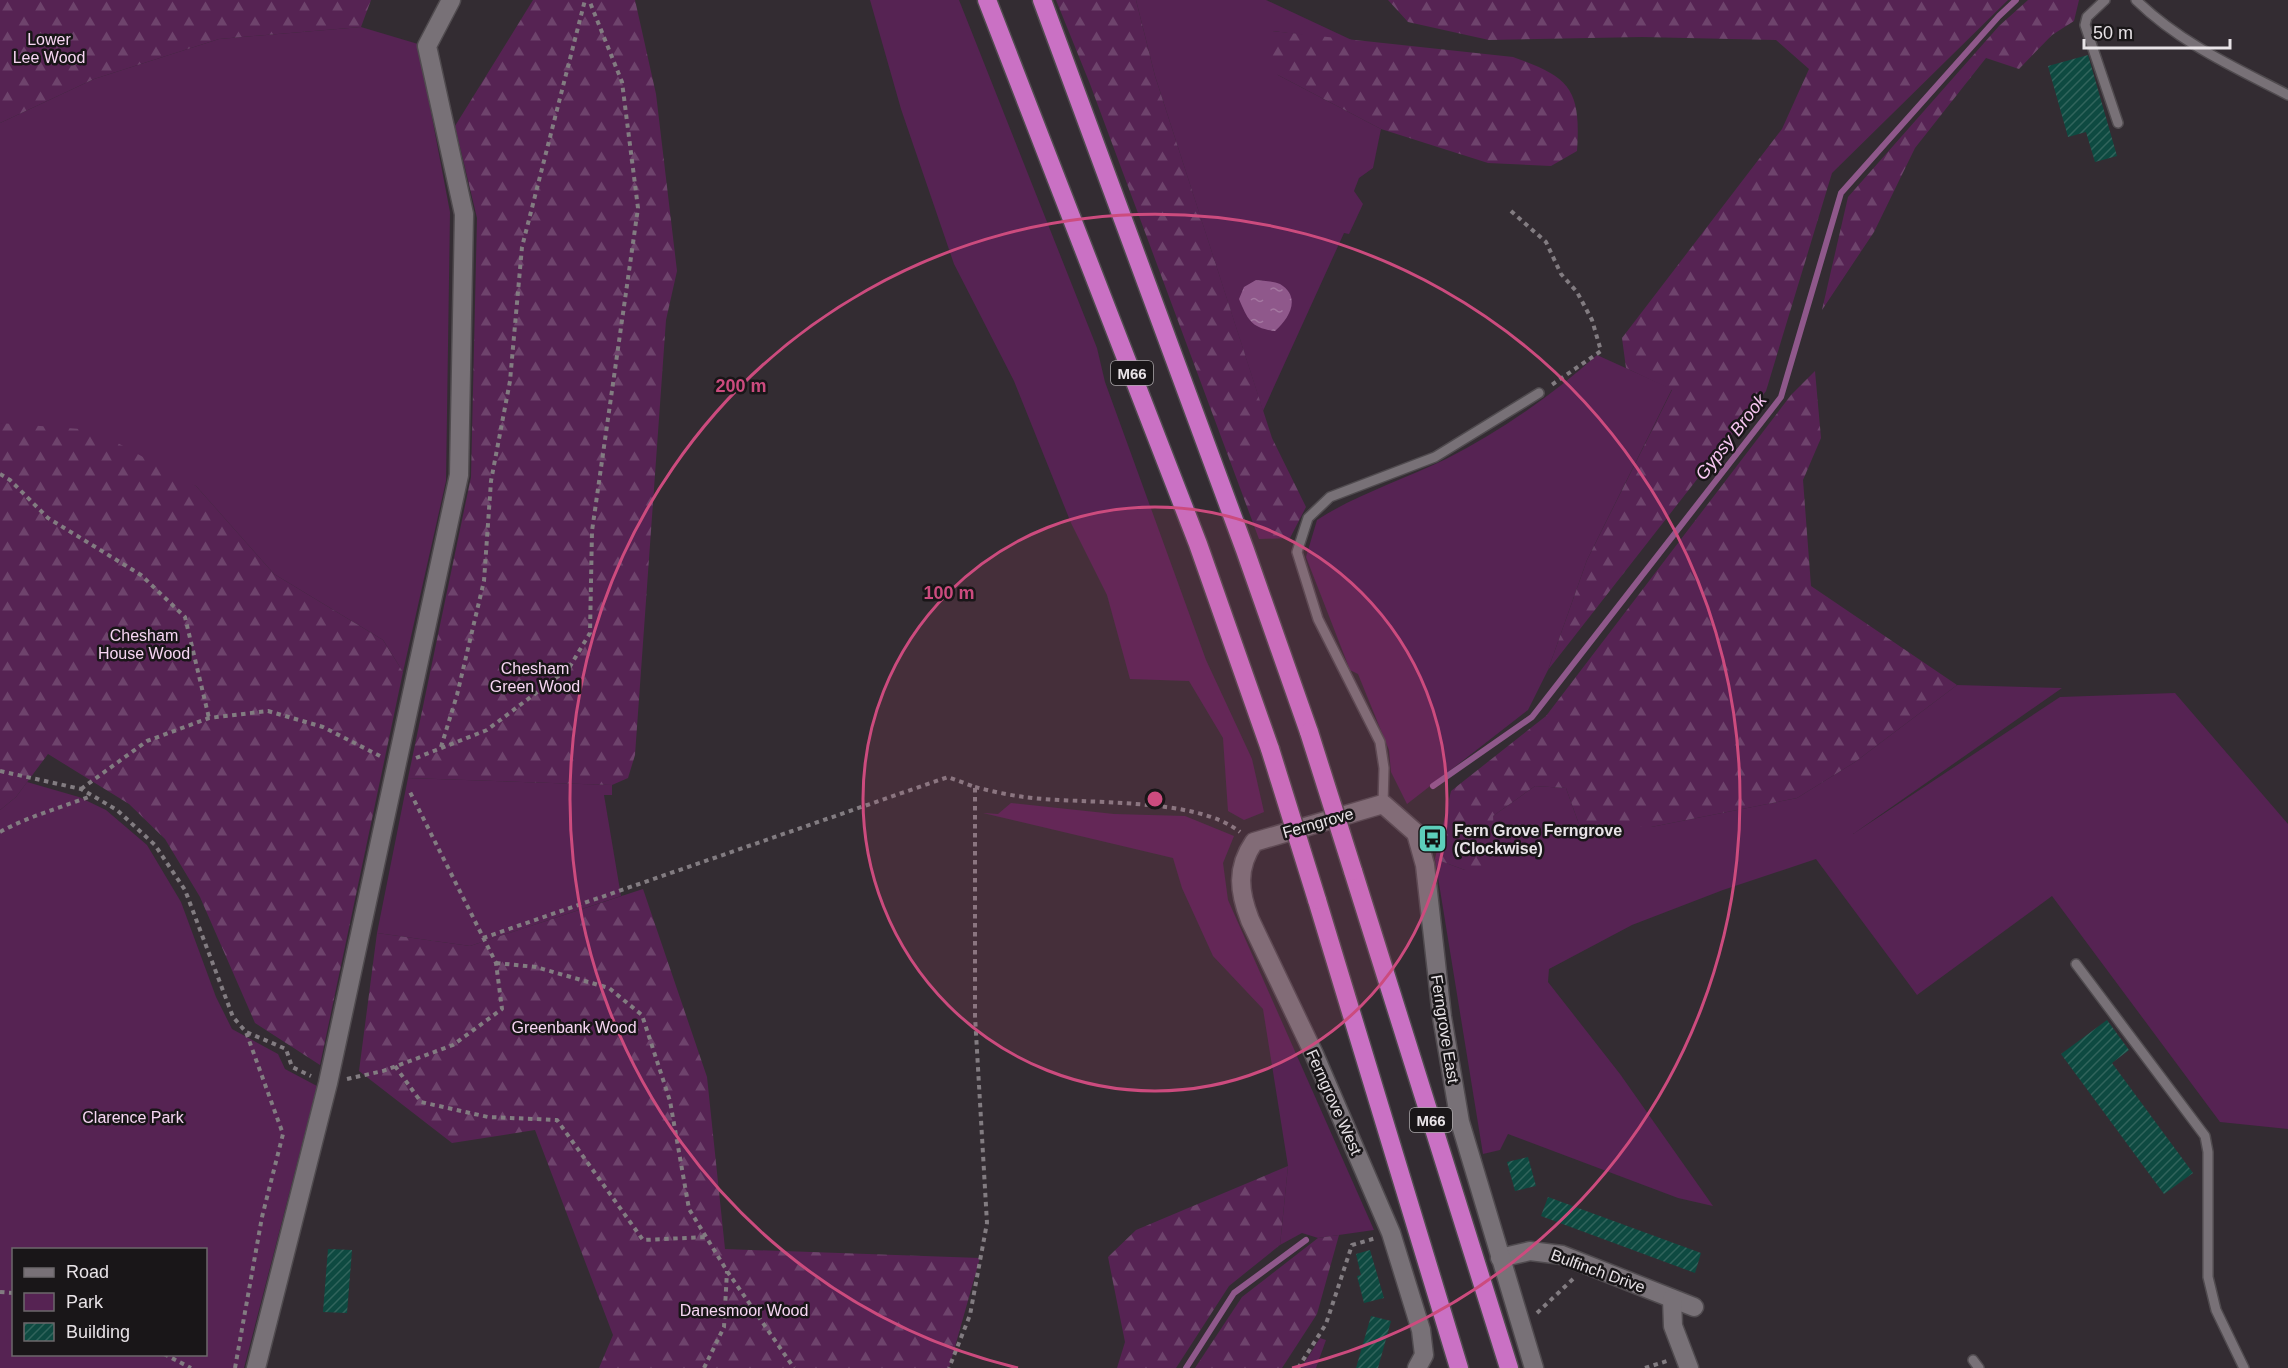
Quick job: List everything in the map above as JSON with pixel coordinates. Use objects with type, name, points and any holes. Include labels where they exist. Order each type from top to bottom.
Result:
[{"type":"highway","name":"M66","points":[[987,0],[1198,544],[1270,749],[1459,1368]]},
{"type":"highway","name":"M66","points":[[1042,0],[1245,550],[1309,732],[1509,1368]]},
{"type":"street","points":[[256,1368],[328,1083],[459,475],[464,214],[427,46],[451,0]]},
{"type":"street","name":"Ferngrove","points":[[1254,842],[1383,804]]},
{"type":"street","name":"Ferngrove East","points":[[1383,804],[1416,833],[1425,865],[1442,1017],[1460,1122],[1534,1368]]},
{"type":"street","name":"Ferngrove West","points":[[1254,842],[1244,856],[1240,881],[1242,897],[1391,1233],[1421,1330],[1424,1355],[1417,1368]]},
{"type":"street","name":"Bulfinch Drive","points":[[1500,1258],[1530,1251],[1544,1252],[1581,1263],[1694,1307]]},
{"type":"street","points":[[1672,1299],[1673,1326],[1689,1368]]},
{"type":"lane","points":[[2105,0],[2087,16],[2085,25],[2118,123]]},
{"type":"lane","points":[[2136,0],[2192,46],[2288,95]]},
{"type":"lane","points":[[1383,804],[1384,768],[1380,742],[1318,619],[1298,552],[1308,518],[1330,497],[1435,457],[1539,393]]},
{"type":"lane","points":[[2076,964],[2205,1136],[2208,1152],[2208,1277],[2216,1310],[2244,1368]]},
{"type":"path","points":[[397,765],[487,730],[569,668],[590,633],[592,531],[638,208],[622,82],[587,0]]},
{"type":"path","points":[[441,748],[457,695],[484,581],[491,481],[510,381],[522,247],[587,0]]},
{"type":"path","points":[[1511,211],[1546,242],[1561,274],[1576,292],[1592,320],[1600,351],[1539,393]]},
{"type":"path","points":[[0,474],[10,480],[48,518],[141,575],[185,617],[209,718]]},
{"type":"path","points":[[81,789],[147,741],[209,718],[268,711],[323,727],[397,765],[496,963],[502,1009],[453,1045],[394,1066],[328,1083],[292,1067],[286,1048],[246,1032]]},
{"type":"path","points":[[0,771],[81,789],[117,810],[155,845],[185,890],[233,1017],[246,1032],[283,1134],[262,1217],[235,1368]]},
{"type":"path","points":[[483,938],[948,777],[975,787],[1024,797],[1180,809],[1212,816],[1234,827],[1254,842]]},
{"type":"path","points":[[949,1368],[970,1316],[987,1223],[975,1016],[975,787]]},
{"type":"path","points":[[0,832],[25,818],[58,809],[92,795]]},
{"type":"path","points":[[496,963],[536,967],[609,988],[642,1015],[670,1101],[690,1209],[727,1271],[792,1367]]},
{"type":"path","points":[[394,1066],[421,1102],[488,1117],[557,1120],[643,1240],[706,1237]]},
{"type":"path","points":[[1298,1368],[1329,1318],[1352,1245],[1391,1233]]},
{"type":"path","points":[[1519,1320],[1534,1315],[1575,1277],[1581,1263]]},
{"type":"path","points":[[704,1368],[724,1327],[727,1271]]},
{"type":"path","points":[[168,1356],[191,1368]]},
{"type":"green space","name":"Lower Lee Wood","points":[[0,0],[371,0],[361,27],[219,39],[94,79],[0,123]]},
{"type":"green space","name":"Chesham Green Wood","points":[[533,0],[635,0],[656,94],[677,271],[666,320],[635,755],[628,778],[612,785],[408,778],[471,477],[477,218],[455,126]]},
{"type":"green space","points":[[870,0],[959,0],[1097,348],[1105,382],[1206,660],[1252,759],[1264,812],[1244,820],[1228,811],[1223,738],[1189,681],[1130,679],[1107,595],[1071,523],[1014,381],[954,264],[901,109]]},
{"type":"green space","points":[[1056,0],[1136,0],[1155,76],[1272,438],[1306,507],[1290,538],[1259,539],[1090,84]]},
{"type":"green space","points":[[1136,0],[1266,0],[1356,42],[1273,31],[1278,75],[1381,129],[1373,168],[1359,178],[1354,191],[1363,204],[1349,234],[1344,233],[1263,411],[1155,76]]},
{"type":"green space","points":[[1388,0],[2008,0],[1832,173],[1766,391],[1548,670],[1587,560],[1672,390],[1626,368],[1622,338],[1782,129],[1809,69],[1776,40],[1642,37],[1489,40],[1408,22]]},
{"type":"green space","points":[[2028,0],[2079,0],[2074,21],[2052,35],[2019,69],[1986,58],[1915,148],[1874,232],[1822,310],[1848,197],[1999,26]]},
{"type":"green space","points":[[361,27],[418,44],[450,212],[446,481],[403,672],[383,640],[274,574],[196,486],[0,423],[0,123],[94,79],[219,39]]},
{"type":"green space","points":[[1272,31],[1513,57],[1532,64],[1559,79],[1574,99],[1578,130],[1577,151],[1551,166],[1488,163],[1381,129],[1278,75],[1262,52]]},
{"type":"green space","points":[[1597,355],[1672,389],[1587,560],[1548,670],[1528,710],[1407,804],[1391,772],[1389,750],[1358,674],[1350,670],[1306,557],[1317,520],[1364,495],[1446,459],[1486,437],[1544,399]]},
{"type":"green space","points":[[1815,371],[1821,438],[1803,480],[1811,586],[1957,685],[1855,762],[1797,798],[1651,827],[1580,827],[1566,788],[1535,786],[1493,816],[1496,864],[1465,870],[1435,859],[1451,791],[1546,716],[1791,395]]},
{"type":"green space","name":"Chesham House Wood","points":[[0,423],[94,430],[196,486],[274,574],[383,640],[403,672],[320,1065],[255,1023],[200,897],[165,839],[129,804],[48,754],[16,797],[0,810]]},
{"type":"green space","points":[[1957,685],[2062,688],[1853,834],[2060,697],[2175,693],[2288,824],[2288,1129],[2220,1122],[2052,896],[1917,995],[1816,859],[1723,890],[1632,925],[1549,969],[1548,982],[1620,1074],[1713,1206],[1678,1198],[1508,1134],[1500,1150],[1483,1154],[1435,859],[1465,870],[1493,816],[1535,786],[1566,788],[1580,827],[1651,827],[1797,798],[1855,762]]},
{"type":"green space","points":[[408,778],[612,785],[612,795],[604,795],[621,896],[470,946],[377,933]]},
{"type":"green space","name":"Clarence Park","points":[[27,782],[79,797],[106,810],[147,845],[181,902],[216,997],[232,1029],[278,1054],[285,1069],[317,1086],[244,1368],[0,1368],[0,810],[16,797]]},
{"type":"green space","points":[[1011,803],[1114,814],[1185,816],[1234,836],[1223,863],[1228,900],[1374,1230],[1318,1238],[1302,1233],[1280,1245],[1288,1166],[1263,1009],[1213,956],[1182,888],[1173,858],[983,813],[998,814]]},
{"type":"green space","name":"Greenbank Wood","points":[[643,889],[707,1077],[725,1249],[980,1258],[949,1368],[599,1368],[613,1335],[535,1130],[452,1143],[359,1071],[377,933],[470,946]]},
{"type":"green space","points":[[1288,1166],[1280,1245],[1229,1286],[1176,1368],[1117,1368],[1125,1342],[1108,1257],[1136,1230]]},
{"type":"green space","points":[[1339,1235],[1317,1314],[1282,1368],[1195,1368],[1242,1297],[1318,1238]]},
{"type":"green space","points":[[1320,1338],[1326,1340],[1316,1368],[1301,1368]]},
{"type":"water","points":[[1256,280],[1280,284],[1287,289],[1290,295],[1292,301],[1289,314],[1275,331],[1261,328],[1251,322],[1239,299],[1244,287]]},
{"type":"building","points":[[2088,55],[2117,156],[2095,162],[2086,132],[2068,137],[2048,66]]},
{"type":"building","points":[[2107,1020],[2129,1050],[2112,1063],[2193,1173],[2164,1194],[2061,1054]]},
{"type":"building","points":[[1528,1157],[1536,1186],[1515,1191],[1507,1162]]},
{"type":"building","points":[[1548,1197],[1701,1253],[1695,1273],[1541,1216]]},
{"type":"building","points":[[328,1249],[352,1250],[347,1313],[323,1312]]},
{"type":"building","points":[[1370,1250],[1384,1298],[1364,1303],[1357,1276],[1361,1275],[1356,1254]]},
{"type":"building","points":[[1371,1316],[1391,1321],[1378,1368],[1356,1368]]},
{"type":"waterway","name":"Gypsy Brook","points":[[1433,786],[1532,717],[1781,397],[1841,193],[1999,16],[2016,0]]},
{"type":"waterway","name":"Gypsy Brook","points":[[1186,1368],[1234,1293],[1306,1240]]},
{"type":"place","name":"Fern Grove Ferngrove (Clockwise)","points":[[1433,839]]},
{"type":"park label","name":"Danesmoor Wood","points":[[744,1310]]}]
